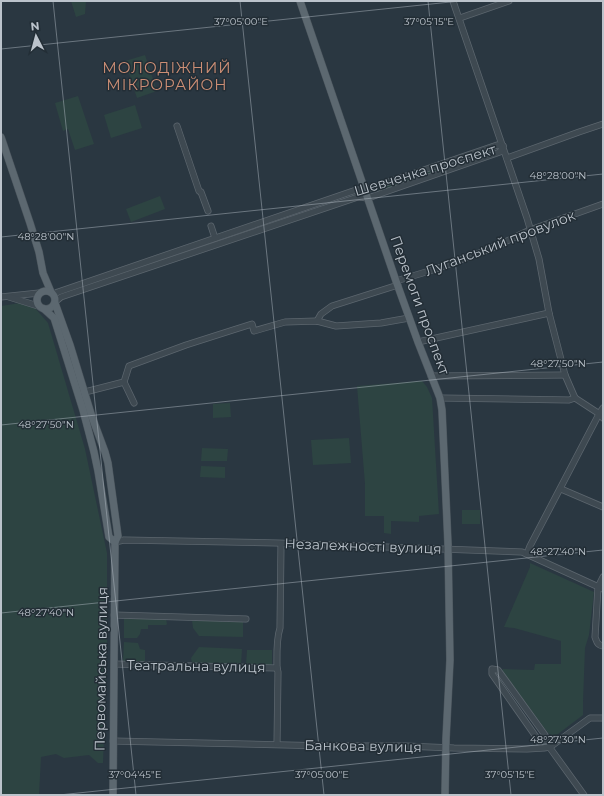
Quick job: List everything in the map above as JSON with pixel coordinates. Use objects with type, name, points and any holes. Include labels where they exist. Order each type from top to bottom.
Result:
[{"type":"main road","name":"Перемоги проспект","points":[[300,1],[409,318],[440,398],[442,410],[448,549],[450,669],[446,748]]},
{"type":"main road","points":[[1,137],[39,252],[43,273],[55,299],[55,303],[48,309],[41,308],[36,299],[39,293],[43,273]]},
{"type":"main road","points":[[39,293],[44,290],[52,293]]},
{"type":"main road","name":"Первомайська вулиця","points":[[55,303],[108,463],[118,536],[115,542],[113,795]]},
{"type":"main road","name":"Первомайська вулиця","points":[[41,308],[54,318],[55,321],[83,410],[98,471],[109,537],[115,542]]},
{"type":"main road","points":[[445,795],[446,748]]},
{"type":"street","points":[[453,1],[503,146],[539,258],[549,306],[549,313],[565,375],[575,398],[601,416]]},
{"type":"street","points":[[460,18],[505,2]]},
{"type":"street","points":[[507,158],[603,124]]},
{"type":"street","points":[[177,126],[206,211]]},
{"type":"street","name":"Шевченка проспект","points":[[52,293],[356,190],[365,190],[497,145],[503,146],[500,152],[368,198],[358,197],[61,297],[55,303]]},
{"type":"street","name":"Луганський провулок","points":[[317,322],[320,314],[332,306],[490,249],[530,230],[603,204]]},
{"type":"street","points":[[211,226],[215,238]]},
{"type":"street","points":[[3,296],[39,293]]},
{"type":"street","points":[[3,296],[41,308]]},
{"type":"street","points":[[418,342],[549,313]]},
{"type":"street","points":[[134,403],[124,382],[129,366],[186,345],[252,324],[254,331],[285,322],[317,322],[336,326],[381,323],[409,318]]},
{"type":"street","points":[[431,376],[565,375]]},
{"type":"street","points":[[85,392],[124,382]]},
{"type":"street","points":[[440,398],[569,400],[575,398]]},
{"type":"street","points":[[527,554],[561,488],[601,416],[603,408]]},
{"type":"street","points":[[561,488],[603,507]]},
{"type":"street","name":"Незалежності вулиця","points":[[115,542],[124,540],[522,552],[601,588]]},
{"type":"street","points":[[277,744],[277,668],[278,634],[280,628],[281,544]]},
{"type":"street","points":[[601,646],[597,644],[595,637],[603,577]]},
{"type":"street","points":[[114,615],[246,619]]},
{"type":"street","name":"Театральна вулиця","points":[[114,664],[277,668]]},
{"type":"street","points":[[548,746],[540,741],[492,674],[492,669],[498,670],[545,735],[548,746],[584,795]]},
{"type":"street","points":[[548,746],[590,718],[603,718]]},
{"type":"street","name":"Банкова вулиця","points":[[114,741],[527,749],[544,748],[548,746]]},
{"type":"green space","points":[[71,1],[86,1],[85,14],[76,17]]},
{"type":"green space","points":[[145,55],[157,91],[137,98],[125,61]]},
{"type":"green space","points":[[78,96],[94,144],[75,150],[68,129],[63,131],[55,103]]},
{"type":"green space","points":[[135,105],[142,128],[111,138],[104,115]]},
{"type":"green space","points":[[437,168],[438,171],[379,191],[378,188]]},
{"type":"green space","points":[[160,196],[165,209],[131,222],[126,209]]},
{"type":"green space","points":[[20,303],[35,308],[48,323],[85,449],[107,553],[107,660],[103,763],[98,763],[89,755],[64,758],[56,754],[41,757],[39,795],[1,795],[1,306]]},
{"type":"green space","points":[[422,381],[427,387],[432,398],[439,514],[419,516],[419,522],[391,521],[391,534],[384,533],[384,516],[365,516],[365,484],[357,386]]},
{"type":"green space","points":[[230,403],[231,417],[213,418],[213,404]]},
{"type":"green space","points":[[349,438],[351,463],[313,465],[311,440]]},
{"type":"green space","points":[[202,448],[228,449],[227,461],[201,461]]},
{"type":"green space","points":[[201,466],[225,467],[225,478],[200,477]]},
{"type":"green space","points":[[462,510],[480,510],[480,524],[462,524]]},
{"type":"green space","points":[[530,563],[594,592],[589,635],[585,648],[583,715],[554,737],[548,733],[502,671],[503,669],[534,670],[535,664],[561,664],[561,641],[514,628],[504,627],[530,567]]},
{"type":"green space","points":[[124,619],[166,619],[167,624],[148,625],[148,629],[141,629],[137,638],[124,638]]},
{"type":"green space","points":[[192,620],[243,622],[243,637],[199,636],[193,628]]},
{"type":"green space","points":[[124,642],[138,643],[140,649],[145,650],[145,662],[123,661]]},
{"type":"green space","points":[[199,647],[242,649],[241,665],[192,664],[191,658]]},
{"type":"green space","points":[[247,650],[272,650],[272,666],[246,665]]},
{"type":"district","name":"МОЛОДІЖНИЙ МІКРОРАЙОН","points":[[167,76]]}]
